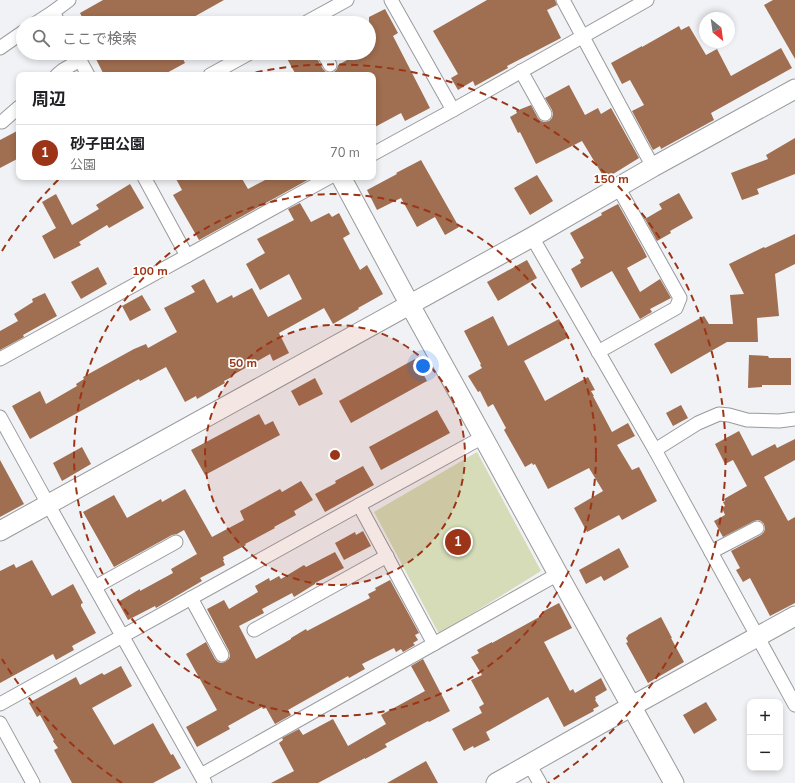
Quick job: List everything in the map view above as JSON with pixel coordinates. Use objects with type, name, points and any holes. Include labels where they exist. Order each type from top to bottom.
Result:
[{"type":"street","points":[[57,16],[69,0]]},
{"type":"street","points":[[318,16],[347,0]]},
{"type":"street","points":[[391,0],[453,110]]},
{"type":"street","points":[[563,0],[653,167]]},
{"type":"street","points":[[376,152],[647,0]]},
{"type":"street","points":[[0,48],[16,37]]},
{"type":"street","points":[[61,72],[75,60]]},
{"type":"street","points":[[80,60],[86,72]]},
{"type":"street","points":[[215,72],[237,60]]},
{"type":"street","points":[[327,60],[330,65]]},
{"type":"street","points":[[521,71],[545,114]]},
{"type":"street","points":[[0,531],[410,305],[653,167],[795,89]]},
{"type":"street","points":[[2,122],[16,110]]},
{"type":"street","points":[[146,180],[187,256]]},
{"type":"street","points":[[0,359],[325,180]]},
{"type":"street","points":[[343,180],[674,783]]},
{"type":"street","points":[[598,352],[676,308],[680,298],[618,187]]},
{"type":"street","points":[[532,237],[655,450],[795,705]]},
{"type":"street","points":[[655,450],[698,423],[720,414],[747,420],[779,421],[795,419]]},
{"type":"street","points":[[0,416],[203,779],[434,644],[558,574]]},
{"type":"street","points":[[0,704],[359,504],[483,437]]},
{"type":"street","points":[[359,504],[434,644]]},
{"type":"street","points":[[711,552],[757,528]]},
{"type":"street","points":[[95,587],[176,542]]},
{"type":"street","points":[[254,630],[387,556]]},
{"type":"street","points":[[191,598],[222,655]]},
{"type":"street","points":[[496,783],[795,616]]},
{"type":"street","points":[[0,723],[33,783]]},
{"type":"street","points":[[529,764],[540,783]]},
{"type":"green space","points":[[477,452],[541,571],[439,634],[374,512]]},
{"type":"building","points":[[103,0],[224,0],[195,16],[82,16],[80,13]]},
{"type":"building","points":[[487,0],[555,0],[557,5],[547,10],[561,38],[507,66],[508,68],[475,86],[473,81],[458,90],[451,78],[458,74],[433,31]]},
{"type":"building","points":[[773,0],[795,0],[795,59],[764,5]]},
{"type":"building","points":[[385,9],[398,33],[393,36],[430,108],[405,121],[401,113],[376,126],[376,72],[334,72],[338,65],[347,60],[376,60],[376,16],[371,16]]},
{"type":"building","points":[[679,26],[681,30],[689,26],[699,43],[699,48],[702,48],[706,55],[717,49],[731,76],[781,48],[792,68],[711,113],[714,120],[661,149],[660,146],[653,150],[632,111],[644,105],[630,80],[622,84],[611,63]]},
{"type":"building","points":[[96,60],[184,60],[185,63],[168,72],[102,72]]},
{"type":"building","points":[[288,60],[318,60],[326,72],[294,72]]},
{"type":"building","points":[[569,85],[585,115],[598,108],[601,114],[611,108],[639,158],[605,179],[582,141],[536,164],[520,132],[518,133],[510,117],[517,113],[516,111],[531,105],[541,121],[549,121],[553,114],[545,98]]},
{"type":"building","points":[[16,132],[16,160],[0,168],[0,140]]},
{"type":"building","points":[[795,138],[795,174],[757,189],[759,194],[742,200],[731,173],[768,159],[766,155]]},
{"type":"building","points":[[421,160],[459,227],[445,235],[435,217],[417,227],[401,198],[377,210],[367,190]]},
{"type":"building","points":[[537,175],[553,201],[530,215],[514,188]]},
{"type":"building","points":[[177,180],[243,180],[248,189],[265,180],[308,180],[199,240],[173,195],[182,190]]},
{"type":"building","points":[[130,184],[144,208],[109,228],[107,225],[79,242],[81,245],[54,259],[42,236],[56,228],[42,202],[56,194],[72,225],[99,209],[96,205]]},
{"type":"building","points":[[679,193],[693,218],[670,231],[671,233],[657,241],[645,219],[662,209],[659,204]]},
{"type":"building","points":[[300,203],[311,222],[329,213],[332,217],[339,213],[350,234],[343,238],[360,270],[367,265],[383,294],[333,324],[324,308],[279,333],[289,353],[273,361],[270,354],[231,376],[232,377],[224,381],[225,383],[197,399],[196,396],[185,402],[166,367],[140,381],[139,379],[30,439],[12,406],[40,391],[46,404],[77,386],[76,384],[84,379],[83,377],[134,349],[146,344],[148,348],[177,332],[164,308],[195,292],[191,286],[204,279],[217,303],[232,295],[233,298],[252,288],[268,317],[302,299],[289,274],[260,290],[246,264],[265,253],[257,239],[294,220],[288,209]]},
{"type":"building","points":[[618,204],[647,257],[627,268],[640,292],[660,279],[671,298],[650,309],[652,312],[640,319],[612,271],[581,288],[571,269],[581,263],[580,260],[584,258],[570,233]]},
{"type":"building","points":[[795,234],[795,264],[775,274],[779,316],[757,318],[758,342],[727,342],[671,374],[654,344],[704,316],[709,324],[733,324],[730,295],[744,294],[729,264]]},
{"type":"building","points":[[527,260],[537,278],[498,301],[487,282]]},
{"type":"building","points":[[98,267],[107,284],[81,299],[71,282]]},
{"type":"building","points":[[45,293],[57,316],[0,350],[0,331],[18,321],[14,314],[33,302],[32,299]]},
{"type":"building","points":[[142,295],[151,310],[130,321],[122,306]]},
{"type":"building","points":[[493,316],[508,346],[559,319],[569,337],[524,361],[545,401],[588,377],[595,390],[591,391],[593,396],[612,432],[628,423],[635,436],[617,445],[632,470],[639,467],[657,501],[622,520],[619,515],[587,532],[574,508],[603,491],[589,468],[548,489],[535,464],[533,465],[532,463],[525,467],[504,430],[506,428],[493,404],[488,407],[480,391],[478,392],[468,376],[482,368],[464,331]]},
{"type":"building","points":[[749,355],[768,356],[769,358],[791,358],[791,385],[762,385],[762,387],[748,388]]},
{"type":"building","points":[[415,359],[427,381],[351,423],[339,401]]},
{"type":"building","points":[[315,378],[323,394],[299,406],[291,391]]},
{"type":"building","points":[[681,405],[688,418],[673,426],[666,413]]},
{"type":"building","points":[[437,410],[450,433],[381,470],[369,447]]},
{"type":"building","points":[[259,414],[265,425],[273,421],[280,435],[205,475],[191,450]]},
{"type":"building","points":[[739,431],[752,456],[775,444],[777,448],[795,439],[795,460],[764,477],[788,521],[795,517],[795,603],[770,616],[750,578],[743,582],[736,570],[740,568],[731,551],[761,535],[765,529],[764,524],[758,520],[754,521],[723,537],[714,521],[725,515],[722,508],[725,506],[723,502],[725,501],[724,499],[747,486],[733,460],[725,464],[715,444]]},
{"type":"building","points":[[82,447],[91,464],[62,481],[53,463]]},
{"type":"building","points":[[0,460],[24,504],[0,517]]},
{"type":"building","points":[[363,466],[374,485],[325,512],[315,494]]},
{"type":"building","points":[[301,481],[313,500],[294,511],[296,515],[223,557],[225,565],[200,578],[202,581],[156,608],[155,606],[128,620],[118,602],[140,589],[140,591],[173,573],[171,569],[197,554],[184,530],[114,567],[83,512],[114,495],[127,518],[161,499],[162,502],[185,489],[212,537],[244,520],[240,511],[280,489],[282,492]]},
{"type":"building","points":[[363,531],[371,546],[344,560],[335,543],[355,532],[356,535]]},
{"type":"building","points":[[619,548],[629,567],[604,581],[601,576],[586,584],[579,570]]},
{"type":"building","points":[[335,552],[344,568],[315,583],[294,597],[292,593],[262,609],[264,613],[239,626],[256,659],[306,629],[307,631],[370,598],[368,594],[376,590],[375,588],[390,580],[419,633],[415,635],[418,640],[413,643],[415,645],[403,652],[401,649],[396,652],[394,648],[362,664],[365,669],[349,678],[348,676],[288,710],[291,715],[275,724],[266,708],[263,709],[262,707],[228,726],[230,729],[197,747],[186,727],[217,710],[186,654],[206,642],[218,662],[225,662],[230,656],[229,651],[207,609],[224,600],[229,609],[258,592],[255,586],[269,578],[270,581],[279,576],[281,579],[304,565],[306,567]]},
{"type":"building","points":[[32,560],[52,596],[73,584],[83,603],[81,606],[96,633],[72,646],[74,650],[56,660],[53,654],[0,683],[0,571],[14,564],[16,568]]},
{"type":"building","points":[[559,603],[572,628],[544,642],[570,691],[573,689],[575,693],[601,678],[607,690],[595,697],[595,700],[599,706],[593,709],[594,711],[564,727],[548,697],[486,732],[490,740],[464,751],[452,729],[482,713],[479,707],[484,704],[471,680],[482,675],[471,657],[479,653],[477,650],[543,615],[542,612]]},
{"type":"building","points":[[661,617],[684,662],[648,683],[626,643],[628,642],[626,638],[628,635]]},
{"type":"building","points":[[423,659],[450,711],[385,744],[387,747],[318,783],[271,783],[294,771],[279,743],[283,740],[282,738],[299,729],[303,735],[333,719],[348,746],[386,724],[381,715],[425,691],[411,666]]},
{"type":"building","points":[[121,666],[132,686],[92,708],[114,745],[153,723],[171,755],[173,754],[181,768],[153,783],[72,783],[54,750],[58,748],[53,741],[54,740],[40,715],[37,717],[29,703],[76,677],[80,685],[102,673],[104,675]]},
{"type":"building","points":[[706,702],[717,720],[694,734],[683,715]]},
{"type":"building","points":[[426,761],[438,783],[387,783]]},
{"type":"place","name":"砂子田公園","points":[[458,542]]}]
